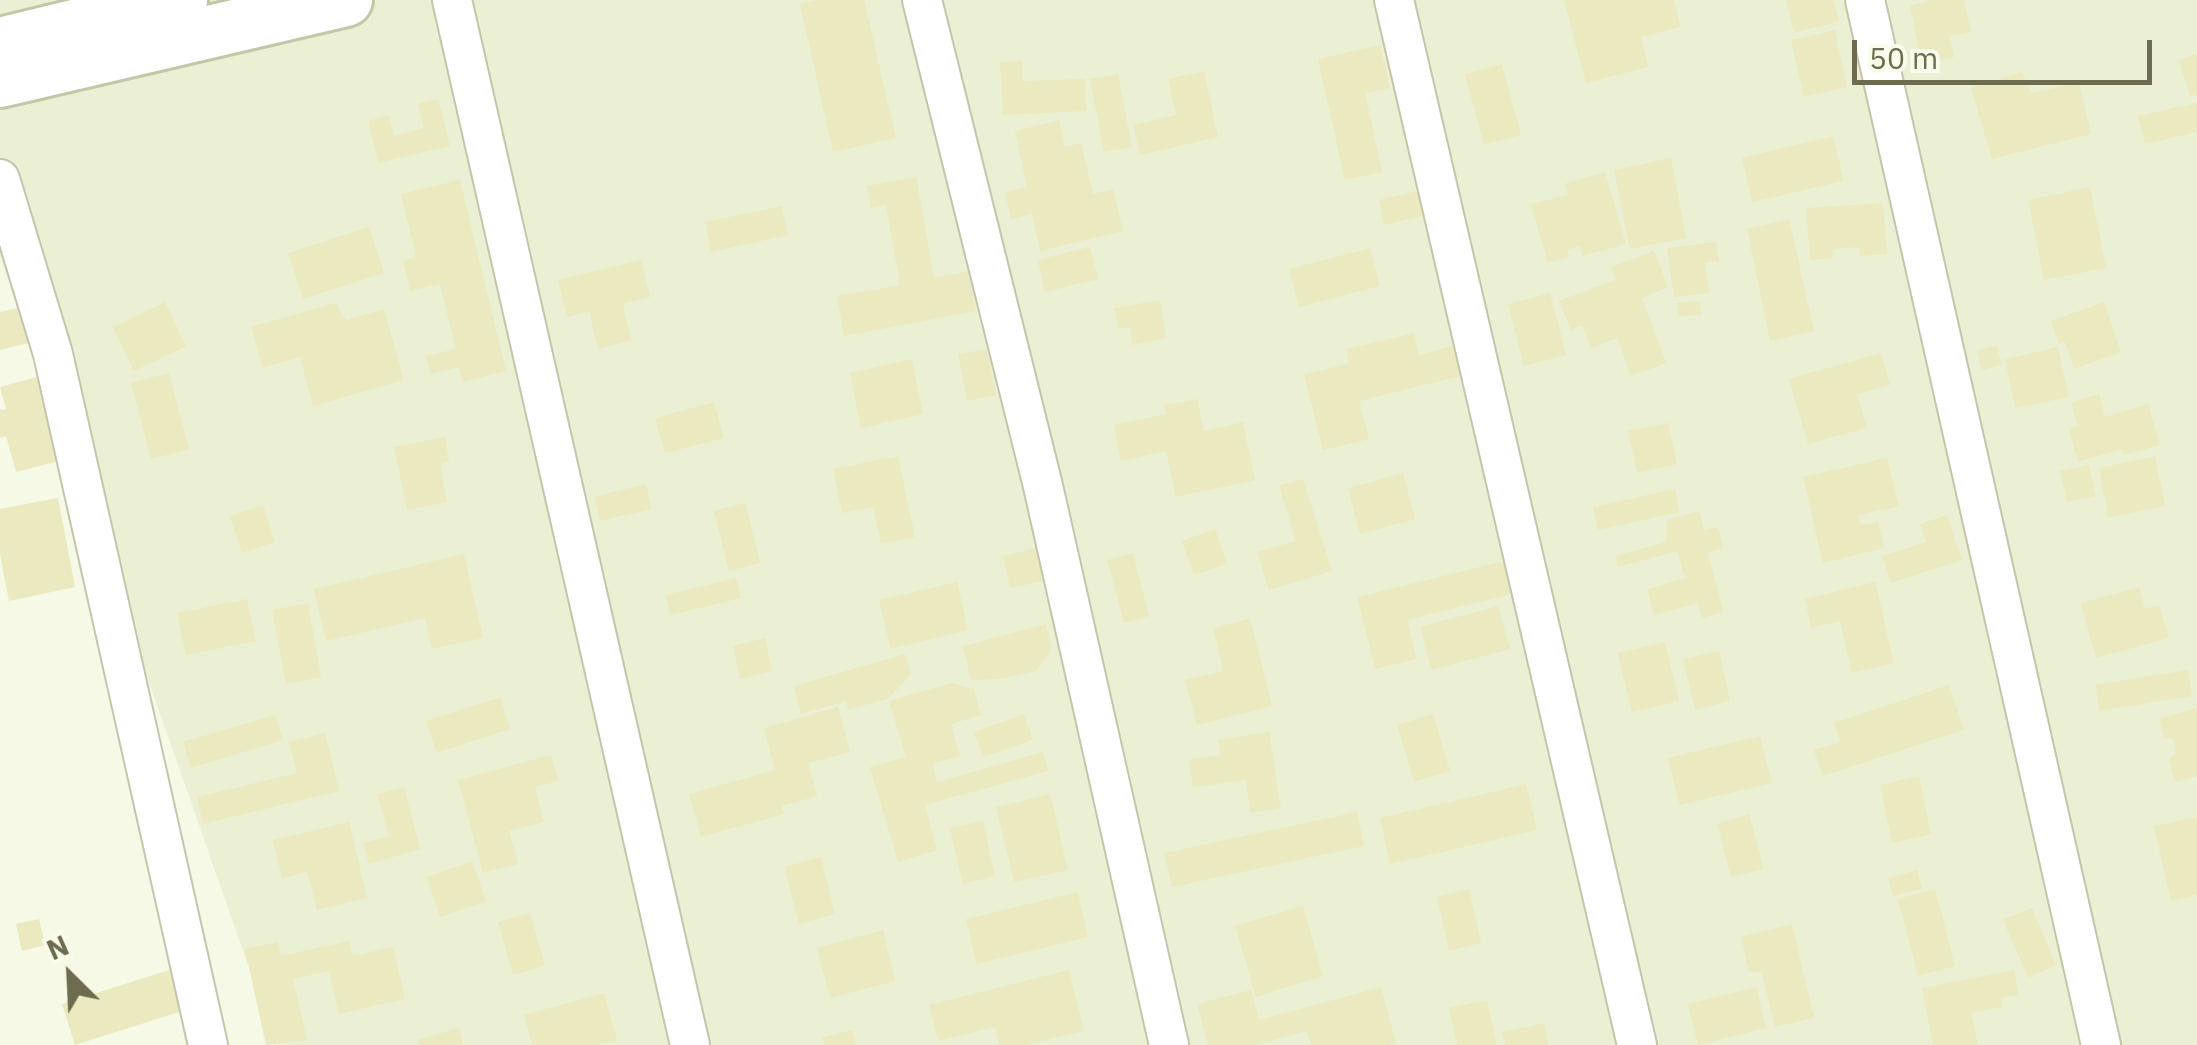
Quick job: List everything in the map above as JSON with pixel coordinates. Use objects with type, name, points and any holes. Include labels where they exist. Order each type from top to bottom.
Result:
[{"type":"main road","points":[[0,44],[182,0]]},
{"type":"main road","points":[[0,82],[346,0]]},
{"type":"street","points":[[452,0],[690,1045]]},
{"type":"street","points":[[922,0],[1043,486],[1170,1045]]},
{"type":"street","points":[[1394,0],[1637,1045]]},
{"type":"street","points":[[1865,0],[2100,1045]]},
{"type":"street","points":[[0,179],[53,354],[208,1045]]},
{"type":"shaded area","points":[[0,0],[2197,0],[2197,1045],[276,1045],[0,256]]},
{"type":"building","points":[[864,0],[896,138],[833,152],[800,4]]},
{"type":"building","points":[[1564,0],[1674,0],[1681,27],[1641,37],[1648,67],[1586,83]]},
{"type":"building","points":[[1786,0],[1833,0],[1839,21],[1794,33]]},
{"type":"building","points":[[1932,0],[1964,0],[1971,32],[1950,36],[1954,57],[1922,64],[1910,6]]},
{"type":"building","points":[[1835,30],[1847,87],[1804,97],[1791,40]]},
{"type":"building","points":[[1380,45],[1390,88],[1365,93],[1382,172],[1345,180],[1318,59]]},
{"type":"building","points":[[2197,54],[2197,95],[2190,97],[2179,60]]},
{"type":"building","points":[[1022,61],[1023,81],[1085,79],[1086,111],[1003,115],[1000,62]]},
{"type":"building","points":[[1502,64],[1521,135],[1484,145],[1465,74]]},
{"type":"building","points":[[1204,71],[1218,137],[1140,155],[1133,125],[1176,115],[1168,79]]},
{"type":"building","points":[[2022,72],[2031,93],[2079,83],[2091,134],[1992,159],[1971,88]]},
{"type":"building","points":[[1118,74],[1132,147],[1104,152],[1090,79]]},
{"type":"building","points":[[438,99],[450,146],[378,163],[368,121],[389,115],[394,136],[424,128],[418,104]]},
{"type":"building","points":[[2197,103],[2197,132],[2145,144],[2138,116]]},
{"type":"building","points":[[1059,120],[1065,147],[1081,143],[1093,194],[1113,189],[1123,231],[1040,251],[1032,214],[1011,219],[1005,192],[1027,187],[1015,131]]},
{"type":"building","points":[[1833,136],[1844,181],[1752,202],[1742,158]]},
{"type":"building","points":[[1671,158],[1686,238],[1630,249],[1614,170]]},
{"type":"building","points":[[1605,172],[1626,244],[1582,256],[1579,246],[1567,250],[1569,257],[1548,263],[1531,204],[1568,195],[1564,184]]},
{"type":"building","points":[[916,177],[934,278],[968,271],[976,311],[844,336],[837,296],[900,285],[886,205],[871,208],[867,186]]},
{"type":"building","points":[[460,180],[506,371],[462,382],[459,367],[430,374],[426,356],[456,349],[440,284],[410,291],[403,262],[416,255],[401,194]]},
{"type":"building","points":[[2090,187],[2106,268],[2044,280],[2028,200]]},
{"type":"building","points":[[1418,191],[1423,216],[1384,225],[1379,200]]},
{"type":"building","points":[[1883,203],[1887,254],[1860,256],[1859,247],[1832,249],[1833,258],[1810,260],[1806,208]]},
{"type":"building","points":[[782,206],[788,235],[711,252],[705,222]]},
{"type":"building","points":[[1789,219],[1814,331],[1770,341],[1747,229]]},
{"type":"building","points":[[369,227],[384,273],[303,299],[288,253]]},
{"type":"building","points":[[1716,242],[1719,261],[1705,263],[1709,293],[1674,297],[1667,248]]},
{"type":"building","points":[[1090,247],[1098,279],[1045,292],[1038,260]]},
{"type":"building","points":[[1370,248],[1380,286],[1299,307],[1289,269]]},
{"type":"building","points":[[1654,251],[1668,287],[1642,298],[1666,363],[1631,376],[1617,338],[1591,348],[1582,325],[1571,330],[1559,301],[1616,279],[1611,267]]},
{"type":"building","points":[[641,260],[650,297],[623,304],[631,340],[598,349],[589,311],[567,317],[558,280]]},
{"type":"building","points":[[1550,293],[1566,355],[1524,366],[1508,304]]},
{"type":"building","points":[[1160,300],[1166,338],[1132,345],[1130,327],[1118,329],[1115,308]]},
{"type":"building","points":[[1700,301],[1701,315],[1678,316],[1677,303]]},
{"type":"building","points":[[165,302],[186,346],[134,371],[113,327]]},
{"type":"building","points":[[2104,302],[2121,352],[2074,369],[2065,342],[2059,344],[2051,321]]},
{"type":"building","points":[[336,303],[346,320],[384,309],[404,380],[313,406],[300,357],[263,368],[251,327]]},
{"type":"building","points":[[32,305],[41,340],[0,350],[0,312]]},
{"type":"building","points":[[1414,333],[1419,355],[1453,346],[1460,376],[1359,401],[1369,439],[1323,450],[1304,374],[1348,364],[1347,349]]},
{"type":"building","points":[[1996,345],[2002,365],[1982,370],[1977,351]]},
{"type":"building","points":[[2058,347],[2069,397],[2015,408],[2005,359]]},
{"type":"building","points":[[987,349],[996,395],[967,401],[958,354]]},
{"type":"building","points":[[1881,353],[1890,385],[1857,394],[1867,428],[1808,444],[1789,379]]},
{"type":"building","points":[[912,359],[923,414],[861,428],[850,373]]},
{"type":"building","points":[[169,373],[189,449],[151,459],[131,383]]},
{"type":"building","points":[[37,377],[59,461],[16,472],[6,436],[0,438],[0,410],[6,409],[0,387]]},
{"type":"building","points":[[2099,394],[2105,417],[2148,404],[2160,445],[2124,455],[2122,449],[2078,462],[2069,429],[2078,426],[2071,402]]},
{"type":"building","points":[[1197,399],[1204,431],[1243,422],[1255,480],[1176,497],[1166,451],[1121,461],[1114,425],[1166,414],[1164,405]]},
{"type":"building","points":[[714,402],[724,438],[665,453],[655,418]]},
{"type":"building","points":[[1668,423],[1677,464],[1637,473],[1628,431]]},
{"type":"building","points":[[445,437],[449,461],[440,465],[447,502],[407,510],[394,447]]},
{"type":"building","points":[[898,456],[915,537],[881,544],[873,507],[842,513],[833,469]]},
{"type":"building","points":[[2155,456],[2165,506],[2108,518],[2099,468]]},
{"type":"building","points":[[1887,458],[1899,506],[1858,515],[1861,525],[1878,522],[1884,548],[1823,563],[1803,477]]},
{"type":"building","points":[[2089,465],[2096,496],[2067,502],[2060,471]]},
{"type":"building","points":[[1403,473],[1415,519],[1360,534],[1348,488]]},
{"type":"building","points":[[1303,479],[1332,571],[1269,590],[1257,552],[1296,541],[1279,486]]},
{"type":"building","points":[[646,484],[652,509],[600,521],[594,497]]},
{"type":"building","points":[[1675,489],[1680,512],[1598,530],[1593,507]]},
{"type":"building","points":[[58,498],[75,587],[9,601],[0,554],[0,509]]},
{"type":"building","points":[[745,503],[760,563],[729,571],[714,511]]},
{"type":"building","points":[[263,505],[275,542],[242,553],[230,516]]},
{"type":"building","points":[[1699,511],[1704,530],[1718,527],[1724,548],[1708,553],[1724,612],[1702,618],[1698,603],[1654,615],[1647,589],[1685,578],[1677,551],[1618,567],[1615,556],[1666,542],[1667,520]]},
{"type":"building","points":[[1947,515],[1962,560],[1891,583],[1882,556],[1926,542],[1920,524]]},
{"type":"building","points":[[1215,529],[1227,564],[1194,575],[1182,541]]},
{"type":"building","points":[[1036,548],[1044,581],[1010,588],[1003,556]]},
{"type":"building","points":[[1133,553],[1149,616],[1124,623],[1107,560]]},
{"type":"building","points":[[464,554],[483,638],[432,649],[425,618],[326,641],[314,589]]},
{"type":"building","points":[[1504,561],[1512,594],[1407,620],[1417,659],[1375,669],[1357,597]]},
{"type":"building","points":[[736,578],[741,598],[670,615],[666,595]]},
{"type":"building","points":[[957,582],[968,630],[891,649],[879,600]]},
{"type":"building","points":[[1875,582],[1894,663],[1852,673],[1840,621],[1811,628],[1805,599]]},
{"type":"building","points":[[2139,587],[2145,609],[2159,605],[2169,638],[2096,658],[2081,603]]},
{"type":"building","points":[[247,599],[256,641],[186,655],[177,613]]},
{"type":"building","points":[[308,603],[321,677],[286,684],[272,610]]},
{"type":"building","points":[[1498,606],[1510,649],[1431,670],[1420,627]]},
{"type":"building","points":[[1250,619],[1272,706],[1197,725],[1185,680],[1223,671],[1213,628]]},
{"type":"building","points":[[1046,624],[1052,648],[1036,671],[971,680],[963,646]]},
{"type":"building","points":[[765,638],[772,671],[740,679],[733,646]]},
{"type":"building","points":[[1665,642],[1679,701],[1632,712],[1618,653]]},
{"type":"building","points":[[1719,651],[1730,701],[1695,710],[1683,659]]},
{"type":"building","points":[[905,654],[911,674],[889,698],[848,710],[846,701],[801,714],[794,686]]},
{"type":"building","points":[[2188,670],[2192,696],[2100,711],[2095,685]]},
{"type":"building","points":[[951,683],[974,689],[981,715],[951,724],[960,756],[932,764],[937,782],[1043,752],[1048,771],[925,805],[937,850],[898,862],[870,767],[906,757],[889,701]]},
{"type":"building","points":[[1949,685],[1964,730],[1823,776],[1814,750],[1841,742],[1834,723]]},
{"type":"building","points":[[500,697],[510,729],[437,753],[426,721]]},
{"type":"building","points":[[838,707],[850,752],[808,763],[817,796],[782,806],[784,814],[701,837],[689,794],[775,770],[764,728]]},
{"type":"building","points":[[2197,708],[2197,776],[2175,782],[2169,759],[2176,754],[2174,739],[2164,738],[2159,719]]},
{"type":"building","points":[[1024,714],[1033,740],[983,757],[974,732]]},
{"type":"building","points":[[1433,714],[1450,771],[1414,782],[1397,725]]},
{"type":"building","points":[[275,715],[283,740],[191,768],[183,742]]},
{"type":"building","points":[[1269,732],[1281,808],[1250,813],[1246,780],[1193,787],[1189,760],[1221,755],[1218,740]]},
{"type":"building","points":[[325,733],[339,791],[203,824],[197,797],[297,773],[289,742]]},
{"type":"building","points":[[1760,736],[1772,783],[1680,805],[1668,758]]},
{"type":"building","points":[[551,755],[558,781],[535,787],[544,822],[509,831],[518,864],[483,873],[458,780]]},
{"type":"building","points":[[1919,776],[1931,834],[1892,843],[1880,785]]},
{"type":"building","points":[[1526,784],[1537,830],[1390,864],[1380,818]]},
{"type":"building","points":[[404,787],[420,849],[369,864],[363,843],[389,836],[377,794]]},
{"type":"building","points":[[1050,794],[1068,870],[1014,882],[996,807]]},
{"type":"building","points":[[1357,812],[1364,846],[1172,887],[1164,853]]},
{"type":"building","points":[[1749,814],[1764,869],[1731,877],[1717,824]]},
{"type":"building","points":[[2197,817],[2197,895],[2171,901],[2154,826]]},
{"type":"building","points":[[983,821],[995,876],[963,884],[950,828]]},
{"type":"building","points":[[349,822],[367,898],[317,910],[307,872],[282,878],[273,840]]},
{"type":"building","points":[[821,857],[835,914],[799,924],[784,867]]},
{"type":"building","points":[[472,861],[486,901],[440,917],[427,877]]},
{"type":"building","points":[[1917,870],[1922,889],[1893,896],[1888,878]]},
{"type":"building","points":[[1469,889],[1481,943],[1449,951],[1437,897]]},
{"type":"building","points":[[1935,889],[1955,966],[1918,976],[1898,899]]},
{"type":"building","points":[[1078,892],[1088,937],[976,964],[966,919]]},
{"type":"building","points":[[1303,906],[1323,976],[1256,997],[1235,926]]},
{"type":"building","points":[[2032,908],[2056,965],[2028,978],[2003,920]]},
{"type":"building","points":[[530,913],[545,966],[513,975],[498,922]]},
{"type":"building","points":[[39,919],[45,945],[22,951],[16,924]]},
{"type":"building","points":[[1792,924],[1814,1018],[1775,1027],[1762,973],[1749,971],[1741,937]]},
{"type":"building","points":[[883,930],[895,981],[830,998],[817,948]]},
{"type":"building","points":[[349,941],[352,956],[393,947],[405,999],[339,1014],[329,971],[293,979],[307,1040],[266,1045],[245,949],[278,942],[281,956]]},
{"type":"building","points":[[169,970],[182,1011],[75,1045],[62,1004]]},
{"type":"building","points":[[1069,970],[1084,1031],[1025,1045],[999,1045],[995,1027],[938,1041],[929,1005]]},
{"type":"building","points":[[2014,970],[2019,995],[2002,998],[2001,1007],[1971,1013],[1978,1045],[1933,1045],[1922,988]]},
{"type":"building","points":[[1381,987],[1396,1043],[1388,1045],[1311,1045],[1307,1031],[1255,1045],[1208,1045],[1197,1004],[1251,990],[1259,1020]]},
{"type":"building","points":[[1756,987],[1766,1028],[1698,1045],[1688,1004]]},
{"type":"building","points":[[604,993],[617,1040],[599,1045],[532,1045],[524,1015]]},
{"type":"building","points":[[1487,1000],[1497,1045],[1457,1045],[1449,1008]]},
{"type":"building","points":[[1544,1023],[1548,1045],[1505,1045],[1502,1032]]},
{"type":"building","points":[[459,1028],[463,1045],[419,1045],[417,1040]]},
{"type":"building","points":[[852,1030],[856,1045],[824,1045],[822,1038]]}]
